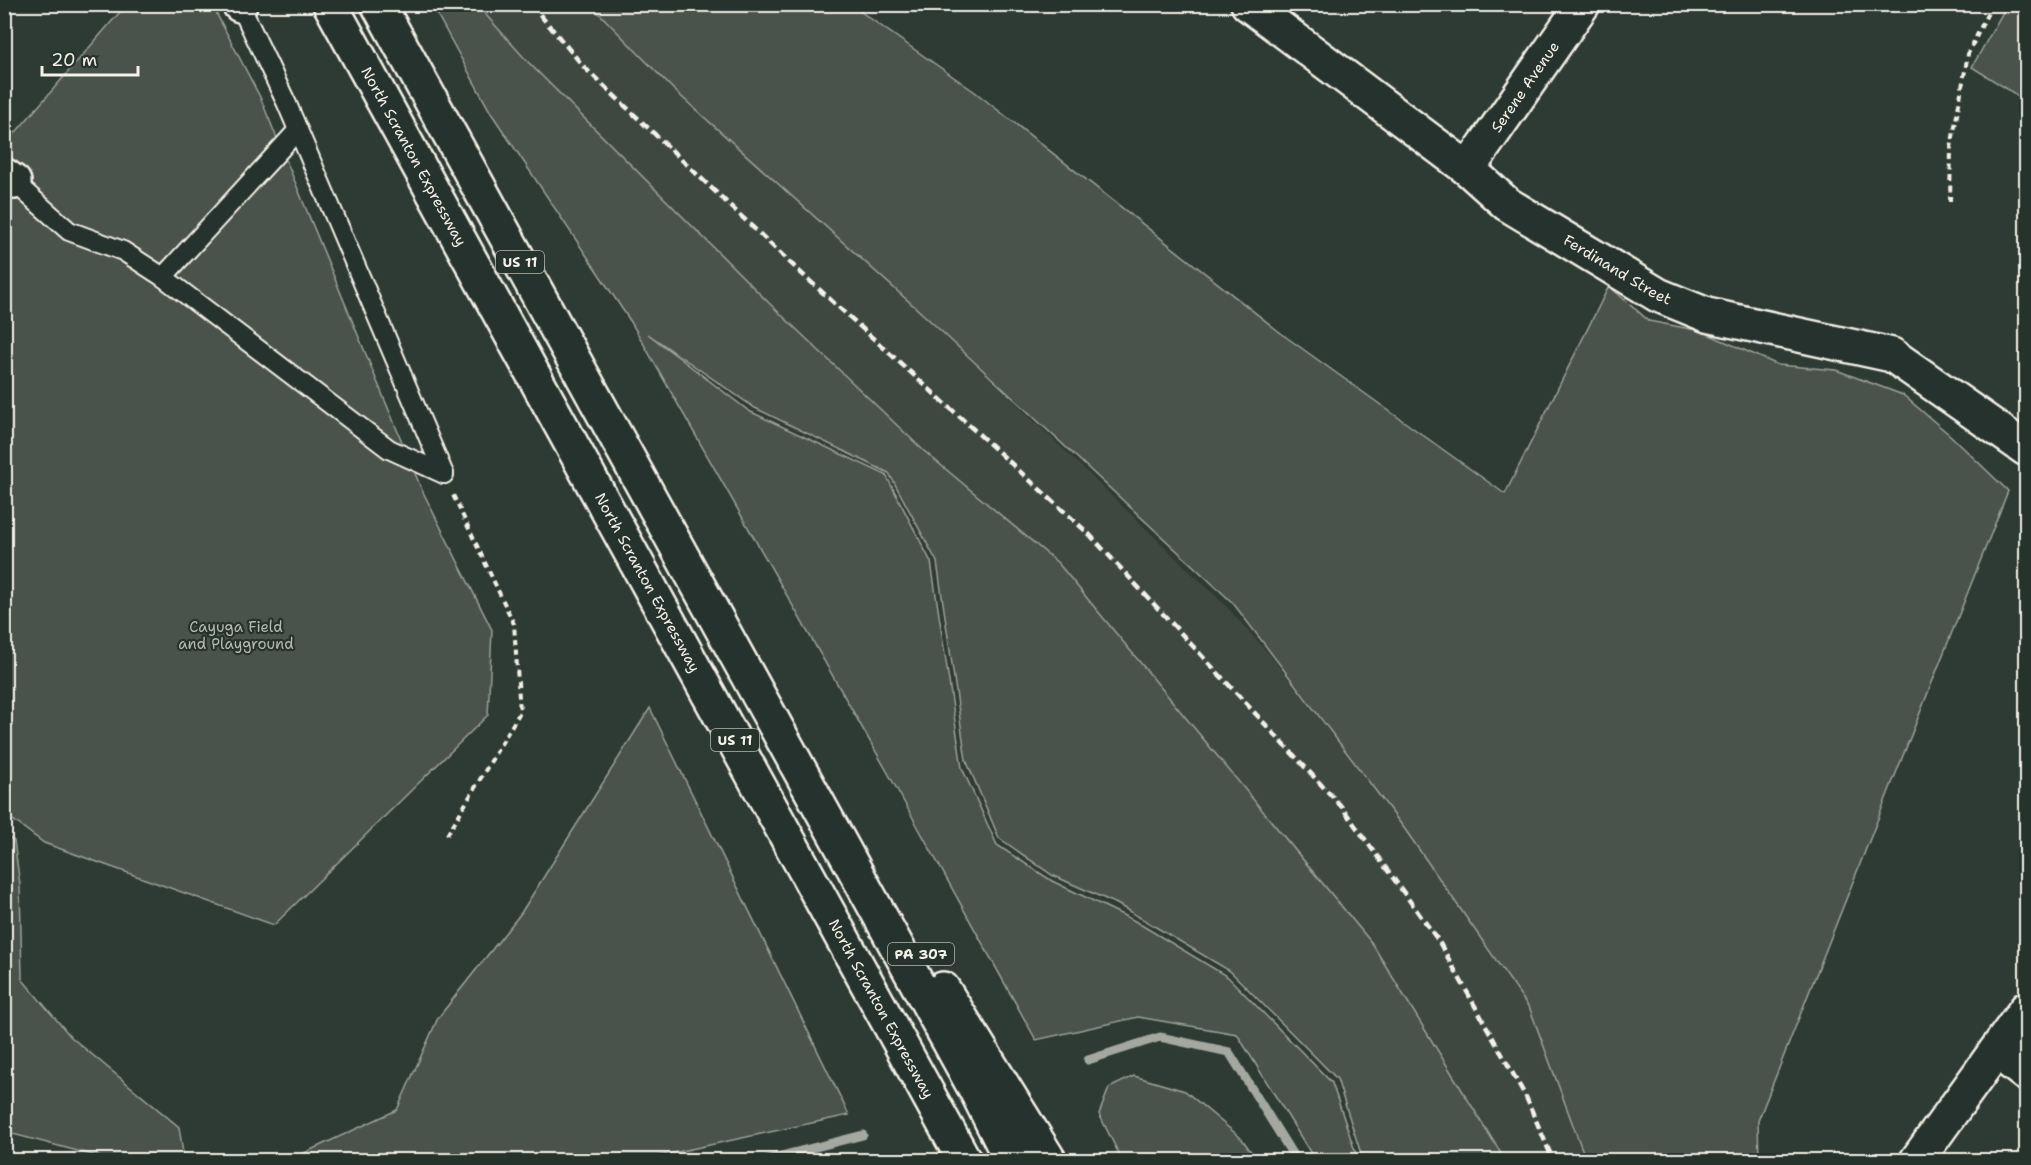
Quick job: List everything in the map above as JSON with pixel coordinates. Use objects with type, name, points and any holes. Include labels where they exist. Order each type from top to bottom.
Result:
[{"type":"main road","name":"North Scranton Expressway","points":[[330,4],[964,1161]]},
{"type":"main road","name":"US 11","points":[[378,4],[978,1094],[1011,1161]]},
{"type":"main road","name":"Ferdinand Street","points":[[1248,4],[1468,169],[1507,204],[1658,295],[1707,315],[1892,355],[2026,449]]},
{"type":"main road","name":"Serene Avenue","points":[[1468,169],[1583,4]]},
{"type":"main road","name":"PA 307","points":[[789,751],[989,1060],[1049,1161]]},
{"type":"main road","points":[[1917,1161],[2026,1009]]},
{"type":"main road","points":[[1996,1052],[2026,1074]]},
{"type":"main road","points":[[940,1114],[955,1161]]},
{"type":"lane","points":[[240,5],[298,130],[444,474]]},
{"type":"lane","points":[[163,277],[298,130]]},
{"type":"lane","points":[[10,178],[69,231],[123,251],[163,277],[389,449],[444,474]]},
{"type":"path","points":[[1950,202],[1950,148],[1968,54],[1992,4]]},
{"type":"path","points":[[444,474],[514,624],[520,712],[447,835]]},
{"type":"shaded area","points":[[477,5],[591,5],[674,90],[926,317],[1223,603],[1270,655],[1404,828],[1530,1009],[1586,1160],[1505,1160],[1371,942],[1058,563],[924,451],[769,303],[528,62]]},
{"type":"green space","name":"Cayuga Field and Playground","points":[[126,5],[212,5],[260,97],[421,488],[492,630],[488,715],[274,925],[44,843],[5,814],[4,146]]},
{"type":"green space","points":[[432,5],[477,5],[528,62],[769,303],[924,451],[1058,563],[1371,942],[1505,1160],[1363,1160],[1337,1079],[1230,971],[1117,904],[1052,875],[999,838],[966,760],[937,562],[889,473],[755,408],[648,334],[749,411],[886,475],[931,562],[962,768],[997,845],[1052,881],[1133,920],[1228,977],[1332,1083],[1358,1160],[1315,1160],[1237,1034],[1138,1017],[1036,1040],[888,773],[631,322],[491,113]]},
{"type":"green space","points":[[591,5],[851,5],[975,92],[1286,337],[1505,494],[1609,286],[1649,321],[1701,331],[1778,365],[1836,370],[1903,395],[1951,436],[2008,491],[1758,1121],[1759,1160],[1586,1160],[1530,1009],[1404,828],[1233,603],[926,317],[674,90]]},
{"type":"green space","points":[[2007,5],[2026,5],[2026,101],[1972,67]]},
{"type":"green space","points":[[650,708],[849,1115],[640,1160],[289,1160],[397,1110],[438,1018],[521,913]]},
{"type":"green space","points":[[4,834],[14,841],[20,885],[22,979],[71,1037],[179,1127],[184,1160],[112,1160],[5,1132]]},
{"type":"green space","points":[[1134,1076],[1185,1091],[1242,1139],[1257,1160],[1122,1160],[1099,1114],[1109,1088]]},
{"type":"waterway","points":[[1088,1060],[1160,1037],[1229,1052],[1296,1160]]},
{"type":"waterway","points":[[765,1160],[863,1135]]},
{"type":"waterway","points":[[4,1157],[19,1160]]},
{"type":"railway","points":[[531,4],[584,67],[800,272],[1089,534],[1341,806],[1438,940],[1526,1097],[1553,1160]]}]
